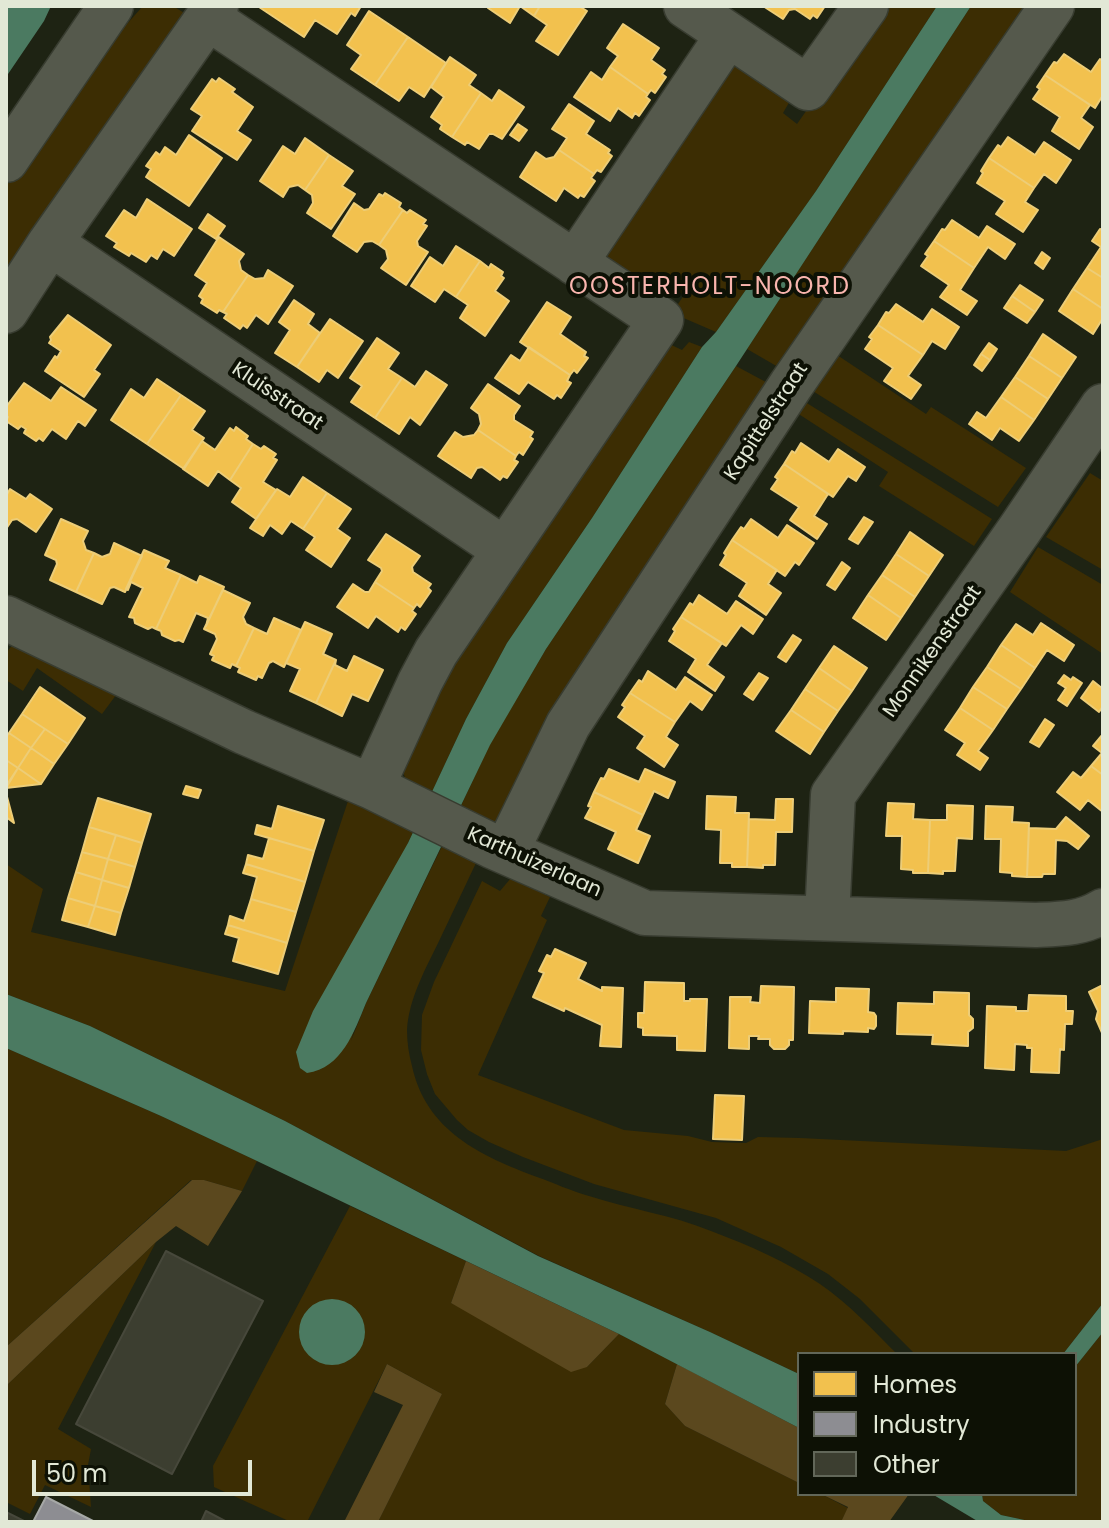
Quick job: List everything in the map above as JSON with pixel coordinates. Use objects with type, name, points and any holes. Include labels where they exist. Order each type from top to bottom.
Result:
[{"type":"street","points":[[6,160],[111,6]]},
{"type":"street","points":[[686,6],[808,88],[866,6]]},
{"type":"street","name":"Kapittelstraat","points":[[489,844],[791,385],[1052,6]]},
{"type":"street","points":[[6,311],[212,12],[661,320],[436,652],[420,682],[385,793]]},
{"type":"street","points":[[575,263],[728,35]]},
{"type":"street","name":"Kluisstraat","points":[[50,243],[505,550]]},
{"type":"street","name":"Monnikenstraat","points":[[827,918],[833,795],[1103,406]]},
{"type":"street","name":"Karthuizerlaan","points":[[6,618],[244,732],[385,793],[489,844],[645,913],[1036,925],[1070,924],[1087,920],[1103,911]]},
{"type":"shaded area","points":[[6,6],[51,6],[6,77]]},
{"type":"shaded area","points":[[143,6],[173,6],[189,16],[6,290],[6,181],[64,94]]},
{"type":"shaded area","points":[[880,6],[937,6],[816,191],[716,332],[672,313],[684,295],[668,286],[656,301],[606,261],[609,247],[738,58],[794,94],[783,113],[797,124]]},
{"type":"shaded area","points":[[937,6],[971,6],[736,366],[546,649],[490,745],[351,1037],[329,1064],[307,1073],[300,1068],[296,1052],[313,1011],[408,843],[466,719],[507,643],[702,347],[716,332],[816,191]]},
{"type":"shaded area","points":[[971,6],[1034,6],[785,371],[747,349]]},
{"type":"shaded area","points":[[661,340],[682,350],[689,342],[702,347],[507,643],[466,719],[431,794],[407,784],[402,768],[418,709]]},
{"type":"shaded area","points":[[834,353],[926,414],[931,407],[1026,468],[998,507],[808,388]]},
{"type":"shaded area","points":[[736,366],[777,388],[503,820],[483,823],[458,812],[490,744],[546,649]]},
{"type":"shaded area","points":[[802,400],[992,519],[974,546],[879,486],[888,472],[794,411]]},
{"type":"shaded area","points":[[1090,473],[1103,481],[1103,570],[1046,537]]},
{"type":"shaded area","points":[[1038,547],[1103,585],[1103,654],[1010,592]]},
{"type":"shaded area","points":[[14,643],[33,646],[35,656],[106,690],[117,685],[122,687],[102,714],[37,668],[23,691],[6,680],[6,653]]},
{"type":"shaded area","points":[[350,795],[390,810],[387,820],[413,832],[351,1041],[366,1003],[443,844],[476,863],[419,983],[407,1030],[410,1058],[419,1089],[443,1124],[477,1150],[516,1169],[582,1194],[696,1225],[781,1261],[831,1292],[895,1352],[797,1352],[797,1373],[539,1256],[285,1121],[90,1026],[6,994],[6,864],[43,889],[31,932],[285,991]]},
{"type":"shaded area","points":[[511,878],[550,897],[541,916],[547,920],[478,1075],[624,1130],[688,1136],[712,1142],[746,1143],[758,1137],[800,1138],[1066,1151],[1103,1139],[1103,1303],[1065,1352],[913,1352],[860,1299],[828,1274],[781,1247],[716,1218],[594,1184],[523,1157],[468,1130],[435,1094],[427,1074],[421,1050],[422,1015],[434,982],[482,881],[500,891]]},
{"type":"shaded area","points":[[6,994],[90,1026],[285,1121],[538,1256],[797,1373],[797,1427],[619,1334],[161,1116],[6,1048]]},
{"type":"shaded area","points":[[6,1048],[257,1161],[242,1191],[204,1180],[191,1180],[6,1347]]},
{"type":"shaded area","points":[[192,1180],[204,1180],[242,1191],[208,1246],[176,1226],[6,1386],[6,1347]]},
{"type":"shaded area","points":[[350,1206],[466,1261],[451,1303],[587,1367],[619,1334],[677,1364],[665,1404],[685,1426],[797,1482],[797,1496],[825,1496],[848,1508],[841,1522],[378,1522],[442,1394],[387,1364],[307,1522],[291,1522],[214,1487],[213,1466]]},
{"type":"shaded area","points":[[156,1242],[58,1429],[91,1449],[88,1465],[91,1507],[45,1485],[30,1514],[6,1502],[6,1386]]},
{"type":"shaded area","points":[[466,1261],[619,1334],[587,1367],[571,1372],[451,1303]]},
{"type":"shaded area","points":[[325,1299],[339,1299],[351,1304],[360,1313],[365,1332],[363,1345],[356,1356],[339,1365],[325,1365],[313,1360],[304,1351],[299,1339],[299,1325],[304,1313],[313,1304]]},
{"type":"shaded area","points":[[1103,1303],[1103,1332],[1077,1364],[1077,1352],[1065,1352]]},
{"type":"shaded area","points":[[1103,1332],[1103,1522],[1034,1522],[1001,1515],[983,1501],[982,1496],[1077,1496],[1077,1364]]},
{"type":"shaded area","points":[[387,1364],[442,1394],[378,1522],[344,1522],[403,1405],[374,1392]]},
{"type":"shaded area","points":[[677,1364],[797,1427],[797,1482],[685,1426],[665,1404]]},
{"type":"shaded area","points":[[825,1496],[908,1496],[889,1522],[841,1522],[848,1507]]},
{"type":"shaded area","points":[[935,1496],[982,1496],[983,1501],[1001,1515],[1034,1522],[979,1522]]},
{"type":"building: Homes","points":[[260,6],[361,6],[355,16],[351,13],[337,34],[315,20],[304,37]]},
{"type":"building: Homes","points":[[520,6],[510,23],[488,8]]},
{"type":"building: Homes","points":[[520,6],[540,6],[534,16]]},
{"type":"building: Homes","points":[[540,6],[579,6],[587,11],[558,55],[536,41],[547,25],[534,16]]},
{"type":"building: Homes","points":[[763,6],[825,6],[817,18],[813,15],[810,19],[795,9],[789,10],[783,19]]},
{"type":"building: Homes","points":[[369,11],[408,37],[375,85],[351,69],[361,55],[347,45]]},
{"type":"building: Homes","points":[[623,24],[659,48],[651,60],[665,70],[662,74],[666,77],[655,93],[651,90],[648,94],[610,67],[618,56],[607,48]]},
{"type":"building: Homes","points":[[408,37],[446,63],[424,97],[409,87],[399,101],[375,85]]},
{"type":"building: Homes","points":[[1064,54],[1091,72],[1100,59],[1103,61],[1103,95],[1095,108],[1045,75]]},
{"type":"building: Homes","points":[[450,57],[476,75],[469,85],[481,93],[452,137],[440,129],[442,125],[431,117],[444,97],[431,87]]},
{"type":"building: Homes","points":[[610,67],[648,94],[646,97],[650,100],[639,116],[635,113],[632,118],[618,108],[610,121],[574,97],[591,72],[602,80]]},
{"type":"building: Homes","points":[[1045,75],[1090,105],[1081,118],[1093,127],[1079,149],[1052,131],[1060,117],[1033,99]]},
{"type":"building: Homes","points":[[219,78],[253,107],[237,131],[251,140],[237,160],[192,131],[202,116],[191,109],[212,79],[216,82]]},
{"type":"building: Homes","points":[[499,90],[524,107],[502,139],[489,134],[479,149],[452,137],[481,93],[492,101]]},
{"type":"building: Homes","points":[[569,104],[594,121],[586,134],[610,150],[608,153],[612,156],[601,172],[597,170],[594,174],[559,150],[567,138],[552,129]]},
{"type":"building: Homes","points":[[518,124],[527,130],[519,141],[510,135]]},
{"type":"building: Homes","points":[[189,135],[222,158],[189,206],[146,177],[151,169],[146,166],[156,152],[160,155],[165,147],[176,155]]},
{"type":"building: Homes","points":[[1008,137],[1035,155],[1044,142],[1071,160],[1056,183],[1044,174],[1034,188],[989,158]]},
{"type":"building: Homes","points":[[305,138],[329,155],[305,190],[298,185],[289,187],[283,197],[260,181],[283,146],[295,154]]},
{"type":"building: Homes","points":[[559,150],[594,174],[591,178],[595,181],[584,197],[580,195],[578,198],[564,188],[556,201],[520,177],[536,152],[546,159],[554,157]]},
{"type":"building: Homes","points":[[329,155],[353,171],[342,186],[355,194],[331,229],[307,213],[313,203],[312,195],[305,190]]},
{"type":"building: Homes","points":[[989,158],[1034,188],[1025,202],[1038,210],[1023,232],[996,214],[1005,201],[977,183]]},
{"type":"building: Homes","points":[[385,193],[401,203],[399,207],[403,210],[379,245],[372,241],[364,242],[357,252],[333,236],[354,203],[364,210],[369,209],[379,194],[383,196]]},
{"type":"building: Homes","points":[[147,199],[192,229],[174,256],[163,249],[157,259],[151,255],[146,262],[114,247],[117,243],[106,236],[124,210],[136,218]]},
{"type":"building: Homes","points":[[403,210],[407,213],[410,210],[426,220],[423,224],[427,226],[417,241],[418,246],[428,252],[406,285],[381,268],[388,259],[386,250],[379,245]]},
{"type":"building: Homes","points":[[208,214],[225,226],[216,239],[199,228]]},
{"type":"building: Homes","points":[[952,220],[979,238],[987,226],[1015,244],[1005,259],[988,247],[974,268],[934,241]]},
{"type":"building: Homes","points":[[1100,229],[1103,230],[1103,278],[1087,268],[1101,247],[1092,241]]},
{"type":"building: Homes","points":[[219,237],[244,254],[239,261],[241,270],[248,275],[223,312],[219,310],[217,313],[201,303],[203,299],[199,296],[207,283],[195,275]]},
{"type":"building: Homes","points":[[934,241],[974,268],[960,290],[977,301],[967,315],[940,297],[949,285],[921,266]]},
{"type":"building: Homes","points":[[456,246],[480,261],[456,297],[444,289],[435,302],[411,286],[430,257],[443,266]]},
{"type":"building: Homes","points":[[1042,252],[1050,258],[1043,269],[1035,263]]},
{"type":"building: Homes","points":[[480,261],[489,268],[491,264],[503,272],[501,276],[504,278],[495,291],[509,301],[485,336],[460,318],[468,305],[456,297]]},
{"type":"building: Homes","points":[[1087,268],[1103,278],[1103,309],[1073,289]]},
{"type":"building: Homes","points":[[268,270],[293,286],[268,324],[256,315],[247,328],[243,325],[240,329],[224,318],[227,314],[223,312],[248,275],[255,279],[264,278]]},
{"type":"building: Homes","points":[[1020,285],[1043,300],[1035,312],[1012,296]]},
{"type":"building: Homes","points":[[1073,289],[1103,309],[1103,318],[1093,334],[1059,311]]},
{"type":"building: Homes","points":[[1012,296],[1035,312],[1027,323],[1004,308]]},
{"type":"building: Homes","points":[[294,300],[314,314],[308,324],[320,333],[297,367],[275,353],[290,330],[279,322]]},
{"type":"building: Homes","points":[[547,302],[571,317],[560,334],[586,352],[584,356],[588,358],[577,373],[574,370],[570,375],[520,342]]},
{"type":"building: Homes","points":[[896,304],[923,322],[932,309],[959,327],[945,349],[932,341],[923,355],[878,325]]},
{"type":"building: Homes","points":[[68,315],[111,345],[94,370],[100,374],[84,397],[45,371],[61,351],[49,343],[50,337]]},
{"type":"building: Homes","points":[[330,319],[363,341],[338,378],[327,370],[319,382],[297,367]]},
{"type":"building: Homes","points":[[878,325],[923,355],[908,376],[921,385],[911,399],[884,381],[893,368],[865,349]]},
{"type":"building: Homes","points":[[1043,334],[1076,357],[1062,378],[1029,356]]},
{"type":"building: Homes","points":[[377,338],[399,353],[388,369],[402,378],[375,418],[351,402],[362,386],[350,378]]},
{"type":"building: Homes","points":[[989,343],[997,349],[990,360],[981,354]]},
{"type":"building: Homes","points":[[529,347],[570,375],[567,381],[571,383],[561,398],[557,395],[554,399],[528,382],[519,394],[495,378],[511,355],[520,361]]},
{"type":"building: Homes","points":[[981,354],[990,360],[982,371],[974,365]]},
{"type":"building: Homes","points":[[1029,356],[1062,378],[1048,399],[1015,377]]},
{"type":"building: Homes","points":[[426,371],[447,385],[420,425],[410,417],[399,434],[375,418],[402,378],[415,387]]},
{"type":"building: Homes","points":[[1015,377],[1048,399],[1034,420],[1001,397]]},
{"type":"building: Homes","points":[[157,379],[181,395],[147,444],[111,420],[131,389],[144,398]]},
{"type":"building: Homes","points":[[24,383],[51,401],[61,387],[96,410],[85,426],[78,421],[66,439],[52,429],[43,441],[39,438],[36,441],[24,433],[26,429],[21,426],[18,429],[6,421],[6,407]]},
{"type":"building: Homes","points":[[488,384],[520,406],[514,420],[533,432],[530,437],[533,439],[523,455],[519,452],[516,456],[478,430],[481,424],[479,414],[471,408]]},
{"type":"building: Homes","points":[[181,395],[205,411],[192,430],[204,438],[184,469],[147,444]]},
{"type":"building: Homes","points":[[1001,397],[1034,420],[1019,441],[1000,428],[992,440],[969,424],[977,412],[986,418]]},
{"type":"building: Homes","points":[[236,427],[253,444],[230,480],[218,471],[208,486],[183,469],[202,441],[215,450],[230,428],[234,431]]},
{"type":"building: Homes","points":[[478,430],[516,456],[514,460],[518,462],[507,478],[503,476],[500,480],[482,467],[477,468],[471,478],[438,456],[455,432],[463,437],[474,435]]},
{"type":"building: Homes","points":[[801,443],[829,462],[838,449],[865,467],[856,481],[848,476],[833,497],[784,464]]},
{"type":"building: Homes","points":[[253,444],[261,449],[264,446],[276,454],[273,458],[277,460],[263,482],[276,490],[256,519],[232,502],[241,488],[230,480]]},
{"type":"building: Homes","points":[[784,464],[828,494],[814,516],[827,524],[817,539],[790,520],[799,507],[771,489]]},
{"type":"building: Homes","points":[[303,477],[327,493],[303,529],[291,521],[282,534],[270,525],[263,536],[250,528],[277,489],[290,497]]},
{"type":"building: Homes","points":[[10,489],[26,499],[30,494],[52,509],[36,532],[17,519],[12,520],[6,529],[6,496]]},
{"type":"building: Homes","points":[[327,493],[351,509],[337,529],[350,538],[331,567],[306,550],[315,537],[303,529]]},
{"type":"building: Homes","points":[[864,517],[873,522],[858,544],[849,539]]},
{"type":"building: Homes","points":[[61,519],[88,531],[83,541],[86,550],[94,553],[76,592],[50,580],[57,564],[56,560],[45,555]]},
{"type":"building: Homes","points":[[751,519],[778,538],[787,525],[814,543],[799,565],[795,562],[785,576],[732,540]]},
{"type":"building: Homes","points":[[910,532],[943,555],[929,576],[896,554]]},
{"type":"building: Homes","points":[[386,534],[420,556],[412,567],[413,572],[431,584],[428,588],[431,591],[420,607],[417,604],[414,608],[375,582],[382,571],[368,560]]},
{"type":"building: Homes","points":[[732,540],[777,570],[768,584],[781,593],[766,615],[739,596],[747,583],[720,565]]},
{"type":"building: Homes","points":[[114,543],[142,556],[125,592],[110,588],[102,604],[76,592],[94,553],[102,557],[110,554]]},
{"type":"building: Homes","points":[[144,550],[169,561],[165,568],[181,575],[156,629],[148,629],[129,617],[143,588],[131,582],[126,589]]},
{"type":"building: Homes","points":[[896,554],[929,576],[915,597],[882,575]]},
{"type":"building: Homes","points":[[842,562],[850,568],[835,590],[827,585]]},
{"type":"building: Homes","points":[[181,575],[197,583],[200,576],[224,587],[206,626],[208,618],[196,613],[183,642],[162,635],[156,629]]},
{"type":"building: Homes","points":[[882,575],[915,597],[901,618],[868,595]]},
{"type":"building: Homes","points":[[375,582],[414,608],[412,611],[416,614],[405,630],[401,627],[398,632],[376,616],[368,628],[337,607],[353,584],[369,592]]},
{"type":"building: Homes","points":[[223,590],[250,603],[243,617],[246,624],[254,628],[236,666],[232,664],[230,668],[212,660],[214,656],[210,654],[217,639],[215,634],[204,629]]},
{"type":"building: Homes","points":[[699,595],[727,614],[736,601],[763,619],[753,634],[741,625],[726,646],[681,617]]},
{"type":"building: Homes","points":[[868,595],[901,618],[886,640],[853,618]]},
{"type":"building: Homes","points":[[681,617],[722,643],[707,665],[724,677],[715,691],[688,672],[696,659],[669,641]]},
{"type":"building: Homes","points":[[274,618],[301,630],[284,667],[273,661],[262,678],[258,676],[256,680],[238,672],[240,668],[236,666],[254,628],[267,634]]},
{"type":"building: Homes","points":[[305,622],[332,634],[323,654],[336,660],[316,703],[290,691],[300,669],[286,663]]},
{"type":"building: Homes","points":[[1041,623],[1074,645],[1064,661],[1047,650],[1035,668],[1001,645],[1016,624],[1033,635]]},
{"type":"building: Homes","points":[[793,635],[801,640],[786,662],[778,657]]},
{"type":"building: Homes","points":[[1001,645],[1035,668],[1021,689],[987,667]]},
{"type":"building: Homes","points":[[834,646],[867,668],[852,691],[819,668]]},
{"type":"building: Homes","points":[[354,656],[383,670],[368,701],[352,694],[342,716],[316,703],[336,660],[335,665],[347,671]]},
{"type":"building: Homes","points":[[987,667],[1021,689],[1007,709],[973,687]]},
{"type":"building: Homes","points":[[819,668],[852,691],[838,711],[805,689]]},
{"type":"building: Homes","points":[[648,671],[676,690],[685,677],[712,695],[702,710],[690,701],[675,722],[630,693]]},
{"type":"building: Homes","points":[[759,673],[768,678],[753,700],[744,694]]},
{"type":"building: Homes","points":[[1064,675],[1082,683],[1067,706],[1058,700],[1066,688],[1058,683]]},
{"type":"building: Homes","points":[[1093,681],[1103,689],[1103,706],[1099,712],[1081,698]]},
{"type":"building: Homes","points":[[40,687],[85,718],[68,744],[22,714]]},
{"type":"building: Homes","points":[[973,687],[1007,709],[993,730],[960,708]]},
{"type":"building: Homes","points":[[805,689],[838,711],[824,732],[791,710]]},
{"type":"building: Homes","points":[[630,693],[675,722],[666,737],[678,745],[664,767],[637,748],[645,736],[618,717]]},
{"type":"building: Homes","points":[[960,708],[993,730],[978,751],[988,758],[980,770],[957,755],[965,743],[945,730]]},
{"type":"building: Homes","points":[[791,710],[824,732],[810,754],[776,731]]},
{"type":"building: Homes","points":[[22,714],[45,729],[31,748],[9,733]]},
{"type":"building: Homes","points":[[1045,719],[1054,725],[1039,747],[1030,742]]},
{"type":"building: Homes","points":[[45,729],[68,744],[54,764],[31,748]]},
{"type":"building: Homes","points":[[9,733],[31,748],[18,768],[6,760],[6,737]]},
{"type":"building: Homes","points":[[1103,734],[1103,775],[1091,766],[1102,753],[1093,746]]},
{"type":"building: Homes","points":[[31,748],[54,764],[41,784],[18,768]]},
{"type":"building: Homes","points":[[6,760],[18,768],[6,786]]},
{"type":"building: Homes","points":[[1091,766],[1103,775],[1103,812],[1088,800],[1080,810],[1057,792],[1073,772],[1081,778]]},
{"type":"building: Homes","points":[[18,768],[41,784],[6,788]]},
{"type":"building: Homes","points":[[609,769],[639,782],[645,769],[675,782],[668,798],[654,791],[643,815],[594,792]]},
{"type":"building: Homes","points":[[186,786],[201,790],[198,798],[183,794]]},
{"type":"building: Homes","points":[[594,792],[643,815],[636,830],[650,836],[638,863],[608,849],[616,832],[585,818]]},
{"type":"building: Homes","points":[[6,793],[14,823],[6,817]]},
{"type":"building: Homes","points":[[707,796],[736,797],[735,813],[749,813],[747,867],[720,863],[721,830],[706,829]]},
{"type":"building: Homes","points":[[98,798],[151,814],[142,843],[89,827]]},
{"type":"building: Homes","points":[[776,799],[793,799],[792,832],[776,832],[775,865],[747,867],[749,819],[775,820]]},
{"type":"building: Homes","points":[[888,803],[914,804],[913,819],[930,820],[928,873],[901,869],[902,836],[886,836]]},
{"type":"building: Homes","points":[[947,805],[973,806],[972,839],[957,838],[955,871],[928,873],[930,820],[947,820]]},
{"type":"building: Homes","points":[[278,806],[324,820],[314,851],[255,834],[257,825],[272,829]]},
{"type":"building: Homes","points":[[986,806],[1013,807],[1012,822],[1029,823],[1027,877],[1000,872],[1001,839],[985,839]]},
{"type":"building: Homes","points":[[1066,817],[1089,836],[1078,849],[1067,841],[1056,840],[1055,874],[1027,877],[1029,828],[1056,829]]},
{"type":"building: Homes","points":[[89,827],[116,835],[108,859],[82,852]]},
{"type":"building: Homes","points":[[116,835],[142,843],[135,867],[108,859]]},
{"type":"building: Homes","points":[[269,838],[314,851],[305,882],[246,864],[248,855],[263,859]]},
{"type":"building: Homes","points":[[82,852],[108,859],[102,880],[76,872]]},
{"type":"building: Homes","points":[[108,859],[135,867],[129,888],[102,880]]},
{"type":"building: Homes","points":[[246,864],[305,882],[296,912],[251,899],[257,877],[243,873]]},
{"type":"building: Homes","points":[[76,872],[102,880],[95,906],[68,898]]},
{"type":"building: Homes","points":[[102,880],[129,888],[121,913],[95,906]]},
{"type":"building: Homes","points":[[68,898],[95,906],[88,927],[62,920]]},
{"type":"building: Homes","points":[[251,899],[296,912],[287,943],[228,925],[230,916],[244,921]]},
{"type":"building: Homes","points":[[95,906],[121,913],[115,935],[88,927]]},
{"type":"building: Homes","points":[[228,925],[287,943],[278,974],[233,961],[239,938],[225,934]]},
{"type":"building: Homes","points":[[555,949],[586,963],[578,979],[602,991],[602,987],[623,988],[621,1047],[600,1046],[602,1025],[533,997],[544,973],[539,971],[547,955],[551,957]]},
{"type":"building: Homes","points":[[645,982],[684,983],[684,1001],[707,999],[705,1051],[677,1050],[677,1036],[643,1035],[643,1028],[638,1027],[638,1013],[644,1013]]},
{"type":"building: Homes","points":[[1103,985],[1103,1035],[1096,1019],[1098,1011],[1089,992]]},
{"type":"building: Homes","points":[[761,986],[794,987],[793,1040],[789,1040],[785,1049],[774,1049],[770,1039],[749,1036],[749,1049],[729,1048],[730,997],[751,997],[750,1002],[760,1003]]},
{"type":"building: Homes","points":[[836,988],[869,989],[868,1012],[876,1016],[874,1029],[868,1028],[868,1032],[843,1031],[843,1034],[809,1033],[810,1001],[836,1002]]},
{"type":"building: Homes","points":[[934,992],[969,993],[969,1015],[973,1019],[973,1028],[968,1032],[968,1046],[932,1044],[933,1035],[897,1034],[898,1003],[934,1004]]},
{"type":"building: Homes","points":[[1029,995],[1066,996],[1066,1011],[1073,1011],[1072,1024],[1065,1024],[1059,1073],[1031,1072],[1032,1048],[1015,1044],[1014,1070],[985,1068],[987,1006],[1016,1007],[1016,1011],[1028,1011]]},
{"type":"building: Homes","points":[[715,1095],[744,1096],[742,1140],[713,1139]]},
{"type":"building: Industry","points":[[46,1497],[93,1521],[33,1522]]},
{"type":"building: Other","points":[[166,1251],[263,1301],[172,1474],[76,1424]]},
{"type":"building: Other","points":[[206,1511],[227,1522],[201,1522]]},
{"type":"building: Other","points":[[6,1512],[26,1522],[6,1522]]},
{"type":"district","name":"OOSTERHOLT-NOORD","points":[[710,288]]}]
